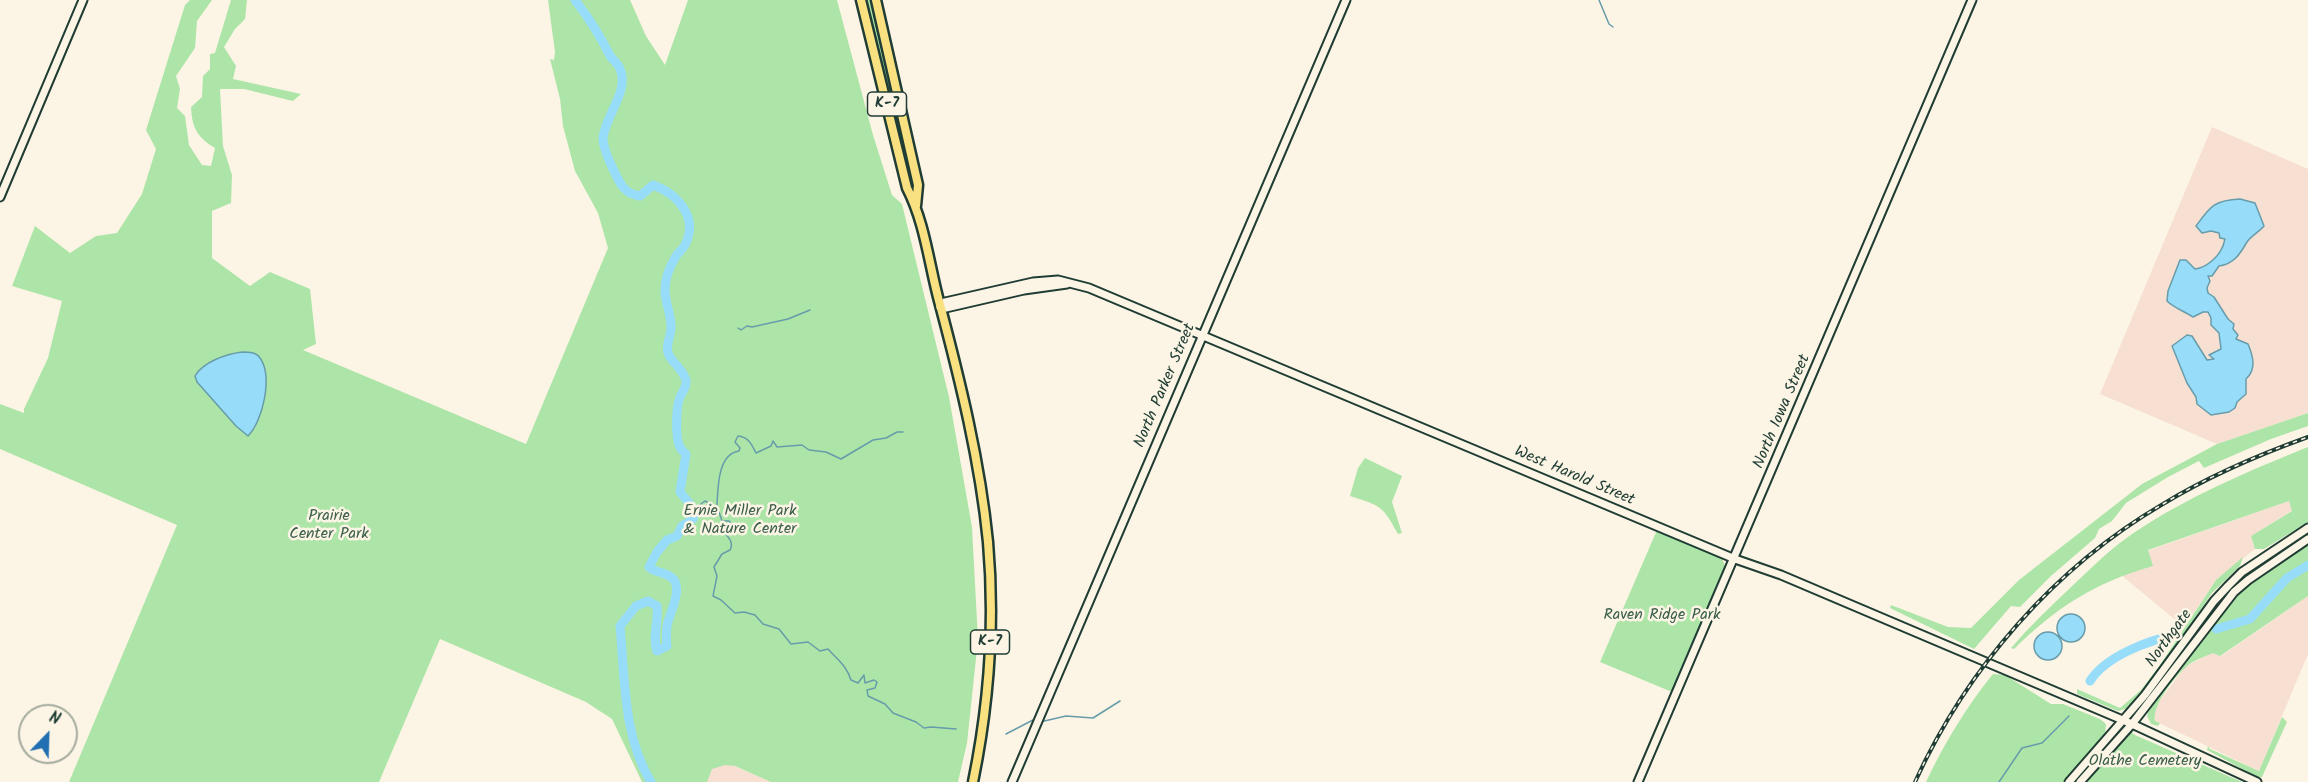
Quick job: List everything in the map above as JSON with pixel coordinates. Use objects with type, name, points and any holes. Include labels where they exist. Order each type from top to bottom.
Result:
[{"type":"highway","name":"K-7","points":[[861,0],[907,188],[916,206],[974,447],[988,543],[989,667],[973,782]]},
{"type":"highway","name":"K-7","points":[[876,0],[918,185],[916,206]]},
{"type":"main road","points":[[0,197],[83,0]]},
{"type":"main road","name":"North Parker Street","points":[[1011,782],[1346,0]]},
{"type":"main road","name":"North Iowa Street","points":[[1638,782],[1972,0]]},
{"type":"main road","name":"West Harold Street","points":[[940,307],[945,302],[1033,282],[1058,280],[1095,291],[1735,559],[1781,575],[2132,724],[2257,782]]},
{"type":"main road","name":"Northgate","points":[[2069,782],[2123,721],[2228,586],[2242,572],[2308,528]]},
{"type":"main road","name":"Northgate","points":[[2080,782],[2132,724],[2234,592],[2308,539]]},
{"type":"shaded area","points":[[2212,127],[2308,169],[2308,413],[2217,444],[2100,394]]},
{"type":"shaded area","points":[[2289,501],[2293,510],[2251,536],[2255,549],[2216,580],[2184,627],[2121,575],[2152,566],[2147,551]]},
{"type":"shaded area","points":[[2308,596],[2308,654],[2259,771],[2155,721],[2154,714],[2160,700],[2185,667],[2213,652],[2221,656]]},
{"type":"shaded area","points":[[711,756],[771,782],[700,782]]},
{"type":"green space","points":[[190,0],[212,0],[197,21],[195,48],[176,76],[180,89],[177,108],[185,116],[189,145],[202,165],[211,166],[215,148],[197,131],[191,107],[202,97],[203,76],[210,69],[210,54],[215,53],[231,0],[247,0],[245,19],[235,29],[224,47],[236,66],[233,79],[301,94],[293,101],[244,89],[220,89],[223,146],[232,175],[231,203],[212,211],[212,258],[250,286],[270,272],[310,289],[316,344],[303,350],[526,444],[608,248],[598,213],[575,171],[563,126],[560,99],[550,59],[554,60],[555,52],[548,0],[630,0],[646,36],[665,65],[688,0],[837,0],[873,135],[892,195],[902,204],[949,397],[972,527],[978,640],[967,743],[958,782],[771,782],[735,766],[725,765],[712,769],[707,782],[642,782],[612,719],[586,702],[440,639],[379,782],[69,782],[177,525],[0,449],[0,404],[24,413],[48,358],[62,301],[12,286],[35,226],[70,253],[96,236],[117,233],[142,194],[156,149],[146,130],[185,5]]},
{"type":"green space","points":[[865,0],[872,0],[912,184],[911,184]]},
{"type":"green space","points":[[2308,413],[2308,426],[2271,439],[2204,468],[2199,461],[2126,503],[2112,521],[2099,529],[2095,538],[2051,576],[2020,607],[2011,606],[1974,649],[1890,608],[1891,605],[1948,627],[1971,628],[2019,580],[2142,484],[2217,444]]},
{"type":"green space","points":[[2308,447],[2308,522],[2264,549],[2255,549],[2251,536],[2292,511],[2289,501],[2148,550],[2153,566],[2112,580],[2077,598],[2014,649],[2011,648],[2093,566],[2135,532],[2198,496]]},
{"type":"green space","points":[[1365,458],[1402,476],[1392,502],[1402,533],[1398,534],[1380,508],[1350,496],[1358,468]]},
{"type":"green space","name":"Raven Ridge Park","points":[[1657,530],[1718,555],[1725,566],[1672,692],[1600,662]]},
{"type":"green space","points":[[2308,542],[2308,596],[2220,656],[2213,653],[2187,666],[2174,679],[2160,701],[2155,721],[2160,723],[2158,726],[2151,724],[2147,716],[2149,709],[2236,594],[2248,583]]},
{"type":"green space","points":[[2243,557],[2240,566],[2212,593],[2162,667],[2129,708],[2118,711],[2077,694],[2077,689],[2120,708],[2141,690],[2160,665],[2216,580]]},
{"type":"green space","points":[[1993,674],[2005,675],[2051,704],[2063,704],[2100,719],[2106,724],[2105,735],[2064,782],[1926,782],[1956,726]]},
{"type":"green space","points":[[2282,717],[2287,722],[2262,777],[2257,777],[2207,750],[2208,746],[2210,749],[2259,771]]},
{"type":"green space","name":"Olathe Cemetery","points":[[2131,732],[2135,735],[2242,782],[2084,782]]},
{"type":"water","points":[[2240,199],[2255,203],[2264,226],[2249,240],[2236,258],[2219,266],[2212,276],[2208,276],[2210,281],[2207,288],[2208,293],[2214,297],[2228,319],[2234,324],[2233,329],[2238,335],[2236,339],[2248,344],[2253,367],[2246,379],[2246,394],[2237,402],[2235,408],[2229,412],[2211,415],[2197,404],[2196,397],[2187,383],[2172,346],[2187,335],[2192,336],[2207,360],[2214,359],[2209,355],[2221,349],[2219,333],[2211,325],[2208,312],[2193,317],[2167,301],[2168,291],[2180,260],[2186,260],[2195,269],[2203,267],[2218,255],[2223,247],[2225,239],[2220,238],[2219,233],[2211,231],[2202,233],[2196,226],[2205,214],[2218,203]]},
{"type":"water","points":[[242,352],[252,353],[260,358],[266,376],[262,409],[248,436],[236,426],[197,382],[195,376],[203,367],[216,360]]},
{"type":"water","points":[[2071,614],[2081,618],[2085,628],[2081,638],[2071,642],[2061,638],[2057,628],[2061,618]]},
{"type":"water","points":[[2048,632],[2058,636],[2062,646],[2058,656],[2048,660],[2038,656],[2034,646],[2038,636]]},
{"type":"waterway","points":[[575,0],[594,26],[610,56],[619,67],[622,77],[620,94],[603,138],[607,156],[617,178],[624,189],[635,195],[640,196],[653,185],[671,194],[684,208],[689,226],[689,235],[685,245],[668,272],[665,290],[671,326],[668,353],[686,380],[677,415],[678,443],[686,454],[680,492],[695,513],[693,519],[682,526],[677,536],[667,540],[649,567],[671,577],[676,585],[676,597],[667,626],[667,646],[657,651],[655,640],[657,606],[648,601],[636,606],[620,626],[630,726],[635,746],[651,782]]},
{"type":"waterway","points":[[1599,0],[1609,24],[1613,27]]},
{"type":"waterway","points":[[738,328],[741,330],[747,326],[752,327],[788,319],[810,310]]},
{"type":"waterway","points":[[713,507],[717,505],[723,465],[726,459],[739,451],[740,448],[735,442],[738,436],[747,440],[756,453],[771,446],[773,441],[777,447],[802,445],[809,450],[826,452],[841,459],[873,440],[903,432]]},
{"type":"waterway","points":[[694,509],[705,501],[711,504],[712,508],[718,509],[722,521],[729,521],[735,528],[734,532],[730,530],[724,532],[731,547],[722,554],[714,567],[717,576],[713,596],[735,613],[744,612],[755,615],[763,624],[779,629],[791,644],[808,642],[820,651],[828,649],[844,667],[851,680],[858,683],[864,675],[865,683],[874,680],[877,682],[875,688],[867,690],[868,696],[885,704],[893,713],[916,722],[924,728],[956,729]]},
{"type":"waterway","points":[[2216,629],[2250,619],[2287,578],[2308,565]]},
{"type":"waterway","points":[[2090,681],[2106,664],[2129,650],[2176,635]]},
{"type":"waterway","points":[[1040,722],[1066,716],[1093,718],[1120,701]]},
{"type":"waterway","points":[[1999,782],[2022,748],[2042,743],[2069,716]]},
{"type":"waterway","points":[[1006,734],[1033,720]]},
{"type":"railway","points":[[1915,782],[1960,699],[1988,661],[2018,624],[2086,558],[2123,529],[2198,484],[2308,437]]},
{"type":"park label","name":"Ernie Miller Park & Nature Center","points":[[740,521]]},
{"type":"park label","name":"Prairie Center Park","points":[[329,526]]}]
